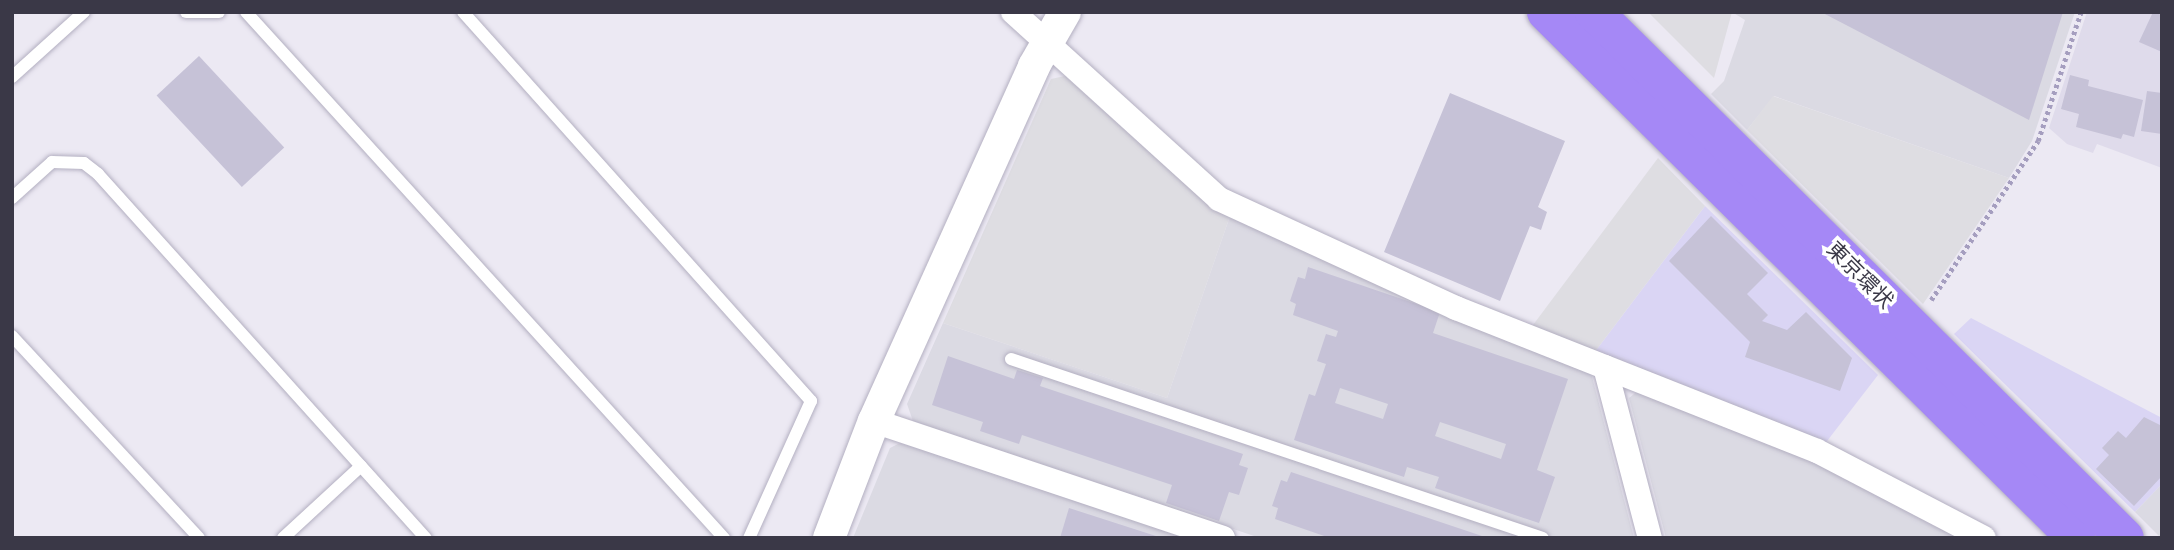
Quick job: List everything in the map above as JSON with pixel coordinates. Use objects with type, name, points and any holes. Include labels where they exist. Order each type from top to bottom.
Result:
[{"type":"highway","name":"東京環状","points":[[1546,12],[2076,538]]},
{"type":"highway","name":"東京環状","points":[[1594,12],[2125,538]]},
{"type":"street","points":[[1013,12],[1046,46],[1219,199],[1456,308],[1817,451],[1984,538]]},
{"type":"street","points":[[829,538],[874,421],[1046,46],[1065,12]]},
{"type":"street","points":[[1605,367],[1650,538]]},
{"type":"street","points":[[874,421],[1223,538]]},
{"type":"lane","points":[[12,77],[84,12]]},
{"type":"lane","points":[[186,12],[219,12]]},
{"type":"lane","points":[[246,12],[724,538]]},
{"type":"lane","points":[[463,12],[811,401],[749,538]]},
{"type":"lane","points":[[12,198],[52,162],[84,163],[426,538]]},
{"type":"lane","points":[[12,336],[199,538]]},
{"type":"lane","points":[[1011,359],[1543,538]]},
{"type":"lane","points":[[283,538],[361,466]]},
{"type":"path","points":[[1913,328],[2038,141],[2081,12]]},
{"type":"shaded area","points":[[1648,12],[1732,12],[1714,78]]},
{"type":"shaded area","points":[[1732,12],[2075,12],[2032,141],[2009,178],[1774,96],[1747,130],[1711,94],[1724,81],[1745,20]]},
{"type":"shaded area","points":[[2087,12],[2162,12],[2162,168],[2097,144],[2093,153],[2067,144],[2049,128]]},
{"type":"shaded area","points":[[1065,76],[1212,208],[1230,216],[1167,398],[943,323],[1051,79]]},
{"type":"shaded area","points":[[1773,96],[2009,178],[1923,304],[1747,130]]},
{"type":"shaded area","points":[[1658,158],[1705,206],[1594,353],[1530,329]]},
{"type":"shaded area","points":[[1705,206],[1878,375],[1824,445],[1594,353]]},
{"type":"shaded area","points":[[1230,216],[1590,369],[1634,538],[1260,538],[913,421],[907,404],[943,323],[1167,398]]},
{"type":"shaded area","points":[[1971,318],[2162,418],[2162,484],[2135,512],[1954,334]]},
{"type":"shaded area","points":[[1640,389],[1805,455],[1971,538],[1666,538],[1629,398]]},
{"type":"shaded area","points":[[902,442],[1185,538],[853,538],[890,448]]},
{"type":"shaded area","points":[[2162,484],[2162,538],[2161,538],[2135,512]]},
{"type":"building","points":[[1821,12],[2063,12],[2029,120]]},
{"type":"building","points":[[2153,12],[2162,15],[2162,52],[2139,42]]},
{"type":"building","points":[[199,56],[284,147],[242,187],[157,96]]},
{"type":"building","points":[[2070,75],[2089,80],[2088,86],[2143,100],[2134,137],[2123,134],[2121,139],[2076,127],[2079,114],[2061,109]]},
{"type":"building","points":[[2147,91],[2162,93],[2162,134],[2141,131]]},
{"type":"building","points":[[1450,93],[1565,141],[1538,207],[1547,212],[1541,230],[1530,226],[1500,301],[1384,252]]},
{"type":"building","points":[[1711,216],[1768,273],[1747,294],[1768,315],[1762,321],[1787,330],[1806,312],[1852,358],[1840,391],[1745,357],[1750,342],[1669,261]]},
{"type":"building","points":[[1308,267],[1440,312],[1433,333],[1568,379],[1537,470],[1555,477],[1539,523],[1435,488],[1439,477],[1407,467],[1404,477],[1294,440],[1309,394],[1315,396],[1326,364],[1317,361],[1326,334],[1336,337],[1338,331],[1293,315],[1296,304],[1290,301],[1298,277],[1305,279]],"holes":[[[1340,388],[1388,404],[1383,419],[1335,403]],[[1440,422],[1506,444],[1501,459],[1435,436]]]},
{"type":"building","points":[[948,356],[1014,379],[1017,370],[1043,378],[1040,386],[1243,454],[1239,465],[1248,468],[1239,495],[1229,492],[1219,521],[1166,503],[1172,485],[1022,435],[1019,444],[980,431],[983,422],[932,405]]},
{"type":"building","points":[[2144,417],[2162,426],[2162,476],[2134,506],[2096,469],[2109,455],[2102,448],[2118,431],[2126,438]]},
{"type":"building","points":[[1291,472],[1485,538],[1330,538],[1275,519],[1278,508],[1272,506],[1281,480],[1287,482]]},
{"type":"building","points":[[1069,508],[1159,537],[1159,538],[1060,538]]}]
